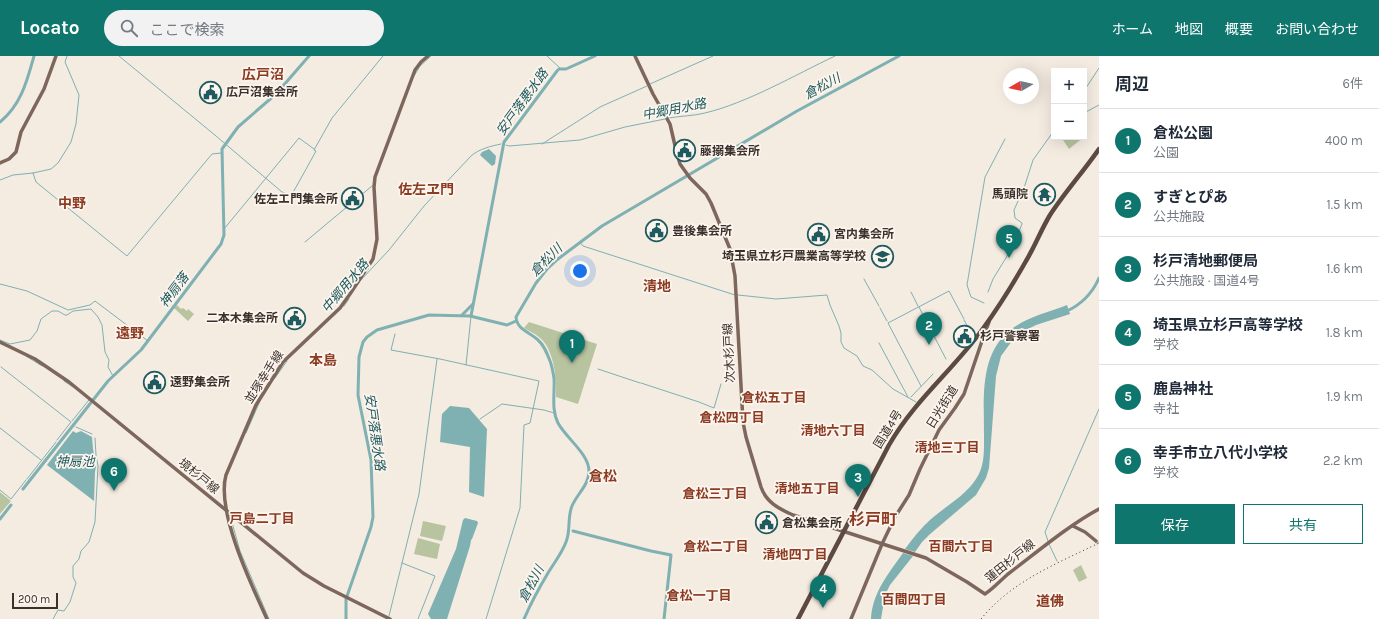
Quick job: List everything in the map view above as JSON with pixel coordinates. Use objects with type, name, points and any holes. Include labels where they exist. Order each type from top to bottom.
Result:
[{"type":"highway","name":"日光街道","points":[[983,331],[1024,264],[1054,209],[1099,149]]},
{"type":"highway","name":"国道4号","points":[[798,619],[889,444],[901,425],[983,331]]},
{"type":"main road","points":[[0,163],[9,159],[16,152],[21,132],[44,89],[56,56]]},
{"type":"main road","name":"並塚幸手線","points":[[267,619],[243,563],[229,520],[224,489],[226,475],[260,398],[284,362],[346,300],[373,259],[377,239],[374,187],[377,171],[415,70],[428,56]]},
{"type":"main road","name":"次木杉戸線","points":[[635,56],[653,94],[670,122],[678,160],[685,172],[708,196],[729,246],[734,262],[743,422],[762,491],[770,502],[782,511],[844,532]]},
{"type":"main road","name":"日光街道","points":[[851,619],[896,514],[909,495],[938,431],[964,394],[983,331]]},
{"type":"main road","name":"境杉戸線","points":[[0,342],[31,357],[53,370],[303,573],[324,586],[390,619]]},
{"type":"main road","points":[[1073,526],[1099,509]]},
{"type":"main road","points":[[229,520],[234,517]]},
{"type":"main road","points":[[1073,526],[1085,532],[1096,541]]},
{"type":"main road","name":"蓮田杉戸線","points":[[882,544],[926,558],[986,594],[1011,572],[1073,526]]},
{"type":"main road","points":[[844,532],[882,544]]},
{"type":"green space","points":[[1063,140],[1080,140],[1069,149]]},
{"type":"green space","points":[[177,305],[181,309],[183,308],[187,311],[188,309],[194,314],[188,321],[174,308]]},
{"type":"green space","points":[[529,322],[597,344],[578,404],[556,397],[554,365],[549,349],[537,335],[524,328]]},
{"type":"green space","points":[[0,492],[11,501],[0,514]]},
{"type":"green space","points":[[423,521],[446,526],[442,541],[420,536]]},
{"type":"green space","points":[[418,538],[440,544],[437,559],[414,554]]},
{"type":"green space","points":[[1081,565],[1087,578],[1079,582],[1073,570]]},
{"type":"water","points":[[489,149],[496,156],[495,164],[492,166],[480,155],[482,152]]},
{"type":"water","points":[[1067,305],[1070,314],[1036,325],[1022,332],[1012,341],[1001,356],[996,376],[989,468],[986,478],[976,495],[929,535],[915,552],[905,549],[931,519],[972,485],[979,474],[984,452],[984,391],[989,362],[994,349],[1002,338],[1019,324]]},
{"type":"water","points":[[450,406],[469,408],[487,429],[484,497],[469,492],[470,447],[440,442],[442,414]]},
{"type":"water","name":"神扇池","points":[[73,431],[76,433],[81,431],[92,437],[96,466],[94,501],[47,465]]},
{"type":"water","points":[[465,518],[477,521],[478,523],[471,540],[447,619],[431,619],[428,614],[456,549],[463,520]]},
{"type":"water","points":[[903,553],[913,556],[890,585],[885,595],[881,619],[871,619],[874,601],[878,592]]},
{"type":"waterway","points":[[0,122],[18,100],[26,83],[34,56]]},
{"type":"waterway","points":[[0,180],[13,175],[51,169],[58,163],[71,142],[76,124],[79,95],[65,62],[67,56]]},
{"type":"waterway","points":[[119,56],[282,192],[291,196],[332,118],[383,56]]},
{"type":"waterway","name":"神扇落","points":[[23,489],[108,381],[141,350],[221,244],[224,235],[222,149],[238,127],[276,94],[309,56]]},
{"type":"waterway","points":[[414,76],[420,66],[431,56]]},
{"type":"waterway","points":[[547,56],[561,69]]},
{"type":"waterway","name":"安戸落悪水路","points":[[471,316],[504,142],[559,69],[566,69],[595,56]]},
{"type":"waterway","points":[[650,84],[713,56]]},
{"type":"waterway","name":"中郷用水路","points":[[668,118],[696,115],[737,103],[835,56]]},
{"type":"waterway","name":"倉松川","points":[[524,619],[538,590],[564,546],[567,538],[572,506],[587,481],[589,471],[585,458],[562,429],[556,418],[554,407],[554,378],[544,347],[535,337],[521,328],[517,321],[516,317],[536,283],[547,269],[558,259],[602,226],[797,111],[899,56]]},
{"type":"waterway","points":[[1087,86],[1099,68]]},
{"type":"waterway","points":[[542,144],[600,107],[647,86]]},
{"type":"waterway","points":[[1087,111],[1099,105]]},
{"type":"waterway","name":"中郷用水路","points":[[506,145],[580,140],[625,127],[665,119]]},
{"type":"waterway","points":[[988,292],[993,279],[1012,248],[1022,224],[1015,218],[1014,210],[1024,188],[1033,160],[1051,135]]},
{"type":"waterway","points":[[224,229],[299,138],[314,149]]},
{"type":"waterway","points":[[984,303],[971,297],[967,285],[985,177],[1005,139]]},
{"type":"waterway","name":"中郷用水路","points":[[360,281],[389,250],[424,206],[471,156],[481,150],[501,144]]},
{"type":"waterway","points":[[33,173],[36,182],[127,256],[212,154],[221,153]]},
{"type":"waterway","points":[[305,242],[372,186]]},
{"type":"waterway","points":[[580,242],[583,246],[735,295]]},
{"type":"waterway","points":[[1067,311],[1086,298],[1099,278]]},
{"type":"waterway","points":[[864,279],[879,306]]},
{"type":"waterway","points":[[0,284],[27,291],[68,310],[90,305],[95,301],[148,341]]},
{"type":"waterway","points":[[921,386],[888,323],[949,291],[964,319]]},
{"type":"waterway","points":[[911,292],[918,306]]},
{"type":"waterway","points":[[738,295],[776,299],[827,295],[839,326],[841,342],[844,348],[857,356],[863,366],[872,370],[893,389],[916,402]]},
{"type":"waterway","name":"中郷用水路","points":[[344,306],[349,299]]},
{"type":"waterway","name":"安戸落悪水路","points":[[462,315],[473,304]]},
{"type":"waterway","points":[[919,307],[933,335]]},
{"type":"waterway","points":[[880,308],[887,321]]},
{"type":"waterway","points":[[0,340],[10,344],[30,340],[37,331],[41,319],[52,311],[58,311],[67,315],[73,311],[91,309],[98,317],[102,325],[105,352],[109,360],[108,367],[113,376]]},
{"type":"waterway","name":"安戸落悪水路","points":[[346,619],[346,599],[371,527],[373,517],[371,460],[358,395],[359,357],[363,342],[377,330],[429,315],[470,316],[507,325],[516,321]]},
{"type":"waterway","points":[[466,365],[471,316]]},
{"type":"waterway","points":[[964,320],[973,336]]},
{"type":"waterway","points":[[395,334],[391,350],[440,359],[539,381],[530,423],[524,425],[520,508],[486,619]]},
{"type":"waterway","points":[[934,336],[946,359]]},
{"type":"waterway","points":[[879,343],[908,397]]},
{"type":"waterway","points":[[26,356],[42,366]]},
{"type":"waterway","points":[[389,616],[419,494],[437,359]]},
{"type":"waterway","name":"中郷用水路","points":[[275,378],[287,361]]},
{"type":"waterway","points":[[1,367],[71,422],[57,440]]},
{"type":"waterway","points":[[598,369],[640,383]]},
{"type":"waterway","points":[[911,397],[933,374]]},
{"type":"waterway","points":[[64,381],[73,387]]},
{"type":"waterway","points":[[641,383],[714,408],[721,384]]},
{"type":"waterway","points":[[72,421],[89,400]]},
{"type":"waterway","name":"中郷用水路","points":[[246,433],[260,401]]},
{"type":"waterway","points":[[480,419],[502,404],[544,410],[554,413]]},
{"type":"waterway","points":[[1048,541],[1045,532],[1099,409]]},
{"type":"waterway","points":[[76,427],[92,434]]},
{"type":"waterway","points":[[0,428],[41,460]]},
{"type":"waterway","points":[[53,619],[58,610],[64,611],[70,602],[76,583],[73,577],[73,566],[79,559],[81,551],[89,542],[95,522],[98,466],[95,438]]},
{"type":"waterway","name":"神扇落","points":[[27,479],[56,442]]},
{"type":"waterway","name":"神扇落","points":[[0,490],[11,499],[26,480]]},
{"type":"waterway","name":"神扇落","points":[[0,519],[11,505]]},
{"type":"waterway","name":"中郷用水路","points":[[231,519],[240,551],[269,619]]},
{"type":"waterway","points":[[573,531],[671,555],[664,619]]},
{"type":"waterway","points":[[1049,544],[1057,561]]},
{"type":"waterway","points":[[402,563],[435,576],[418,619]]},
{"type":"tunnel","points":[[1096,541],[1099,545]]},
{"type":"railway","points":[[981,619],[1006,594],[1021,584],[1051,566],[1099,543]]},
{"type":"place","name":"広戸沼集会所","points":[[210,92]]},
{"type":"place","name":"藤搦集会所","points":[[684,151]]},
{"type":"place","name":"馬頭院","points":[[1044,194]]},
{"type":"place","name":"佐左エ門集会所","points":[[353,199]]},
{"type":"place","name":"豊後集会所","points":[[656,231]]},
{"type":"place","name":"宮内集会所","points":[[819,234]]},
{"type":"place","name":"埼玉県立杉戸農業高等学校","points":[[882,256]]},
{"type":"place","name":"鹿島神社","points":[[1009,258]]},
{"type":"place","name":"二本木集会所","points":[[294,318]]},
{"type":"place","name":"杉戸警察署","points":[[964,336]]},
{"type":"place","name":"すぎとぴあ","points":[[929,345]]},
{"type":"place","name":"倉松公園","points":[[572,363]]},
{"type":"place","name":"遠野集会所","points":[[154,382]]},
{"type":"place","name":"幸手市立八代小学校","points":[[114,491]]},
{"type":"place","name":"杉戸清地郵便局","points":[[858,497]]},
{"type":"place","name":"倉松集会所","points":[[767,523]]},
{"type":"place","name":"埼玉県立杉戸高等学校","points":[[823,608]]},
{"type":"district","name":"広戸沼","points":[[263,74]]},
{"type":"district","name":"佐左ヱ門","points":[[426,189]]},
{"type":"district","name":"中野","points":[[72,203]]},
{"type":"district","name":"清地","points":[[657,286]]},
{"type":"district","name":"遠野","points":[[130,333]]},
{"type":"district","name":"本島","points":[[323,360]]},
{"type":"district","name":"倉松五丁目","points":[[774,397]]},
{"type":"district","name":"倉松四丁目","points":[[732,417]]},
{"type":"district","name":"清地六丁目","points":[[833,430]]},
{"type":"district","name":"清地三丁目","points":[[947,447]]},
{"type":"district","name":"倉松","points":[[603,476]]},
{"type":"district","name":"清地五丁目","points":[[807,488]]},
{"type":"district","name":"倉松三丁目","points":[[715,493]]},
{"type":"district","name":"戸島二丁目","points":[[262,518]]},
{"type":"district","name":"杉戸町","points":[[873,519]]},
{"type":"district","name":"倉松二丁目","points":[[716,546]]},
{"type":"district","name":"百間六丁目","points":[[961,546]]},
{"type":"district","name":"清地四丁目","points":[[795,554]]},
{"type":"district","name":"倉松一丁目","points":[[699,595]]},
{"type":"district","name":"百間四丁目","points":[[914,599]]},
{"type":"district","name":"道佛","points":[[1050,601]]}]
